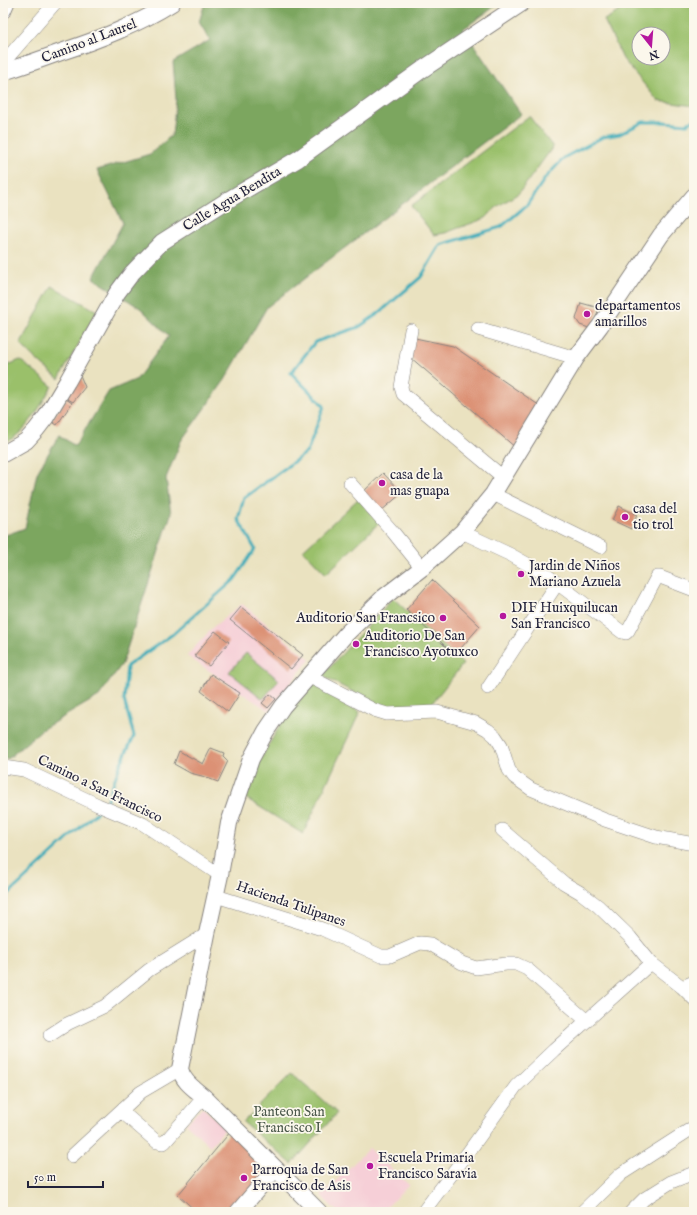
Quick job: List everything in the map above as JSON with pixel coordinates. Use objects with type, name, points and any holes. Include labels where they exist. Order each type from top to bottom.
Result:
[{"type":"main road","points":[[3,10],[6,3]]},
{"type":"main road","name":"Camino al Laurel","points":[[3,72],[106,37],[135,24],[172,3]]},
{"type":"main road","name":"Calle Agua Bendita","points":[[3,454],[26,441],[36,430],[67,382],[117,293],[132,273],[162,242],[228,200],[298,159],[423,69],[522,3]]},
{"type":"main road","points":[[319,1212],[204,1097],[187,1083],[181,1074],[180,1069],[216,896],[229,823],[251,758],[266,731],[283,706],[346,634],[380,602],[422,568],[462,532],[493,494],[576,358],[600,326],[661,235],[694,196]]},
{"type":"main road","points":[[238,1212],[275,1169]]},
{"type":"street","points":[[3,63],[55,3]]},
{"type":"street","points":[[478,329],[576,358]]},
{"type":"street","points":[[412,330],[401,387],[403,394],[504,478]]},
{"type":"street","points":[[350,483],[422,568]]},
{"type":"street","points":[[493,494],[601,548]]},
{"type":"street","points":[[462,532],[511,555],[544,574],[622,632],[626,633],[628,631],[657,577],[694,590]]},
{"type":"street","points":[[488,688],[557,584]]},
{"type":"street","points":[[308,676],[374,710],[387,714],[437,712],[476,723],[495,736],[501,745],[508,770],[514,777],[532,789],[605,820],[656,837],[694,844]]},
{"type":"street","name":"Camino a San Francisco","points":[[3,767],[24,770],[102,807],[143,824],[220,875]]},
{"type":"street","points":[[502,830],[559,879],[581,892],[598,906],[630,937],[651,963],[682,987],[694,999]]},
{"type":"street","name":"Hacienda Tulipanes","points":[[216,896],[322,929],[381,956],[390,956],[420,943],[430,944],[462,963],[476,968],[516,964],[527,969],[587,1021]]},
{"type":"street","points":[[50,1035],[67,1024],[105,1006],[149,970],[207,934]]},
{"type":"street","points":[[423,1212],[471,1149],[516,1086],[651,963]]},
{"type":"street","points":[[682,987],[694,982]]},
{"type":"street","points":[[72,1156],[142,1092],[180,1069]]},
{"type":"street","points":[[121,1111],[157,1142],[162,1143],[165,1142],[204,1097]]},
{"type":"street","points":[[582,1212],[621,1174],[694,1127]]},
{"type":"street","points":[[631,1212],[644,1199],[671,1182],[694,1173]]},
{"type":"shaded area","points":[[242,604],[310,659],[269,711],[187,656],[213,627]]},
{"type":"shaded area","points":[[202,1107],[226,1128],[210,1146],[186,1124]]},
{"type":"shaded area","name":"Escuela Primaria Francisco Saravia","points":[[369,1148],[409,1185],[382,1212],[338,1212],[321,1196]]},
{"type":"green space","points":[[205,3],[500,3],[463,29],[521,114],[267,307],[225,380],[181,441],[166,478],[171,514],[122,664],[99,696],[41,730],[8,759],[3,758],[3,536],[25,528],[37,473],[59,435],[75,446],[109,391],[137,379],[169,336],[140,308],[93,278],[123,223],[97,170],[150,154],[172,135],[176,99],[173,62],[210,40],[199,22]]},
{"type":"green space","points":[[633,3],[689,3],[694,10],[694,106],[658,101],[623,59],[604,20]]},
{"type":"green space","points":[[529,116],[553,147],[519,193],[495,208],[486,218],[445,233],[434,235],[411,206]]},
{"type":"green space","points":[[52,286],[97,311],[59,379],[20,344]]},
{"type":"green space","points":[[20,360],[52,386],[26,427],[3,444],[3,367]]},
{"type":"green space","points":[[358,499],[380,522],[326,574],[303,550]]},
{"type":"green space","points":[[393,598],[463,664],[429,707],[386,709],[322,676]]},
{"type":"green space","points":[[246,653],[279,680],[263,699],[229,672]]},
{"type":"green space","points":[[311,682],[360,712],[303,834],[244,797],[261,758],[282,722]]},
{"type":"green space","name":"Panteon San Francisco I","points":[[292,1073],[337,1113],[292,1164],[243,1122]]},
{"type":"building","name":"departamentos amarillos","points":[[581,303],[599,308],[592,329],[580,325],[576,319]]},
{"type":"building","points":[[415,338],[453,346],[540,406],[516,448],[410,357]]},
{"type":"building","points":[[80,375],[85,387],[73,402],[66,398]]},
{"type":"building","points":[[66,399],[72,403],[57,425],[51,421]]},
{"type":"building","name":"casa de la mas guapa","points":[[383,473],[402,493],[380,512],[362,493]]},
{"type":"building","name":"casa del tio trol","points":[[619,506],[637,515],[631,529],[612,520]]},
{"type":"building","name":"Auditorio San Francsico","points":[[432,580],[480,626],[455,655],[406,610]]},
{"type":"building","points":[[241,607],[303,655],[291,669],[230,620]]},
{"type":"building","points":[[215,631],[229,642],[209,666],[194,656]]},
{"type":"building","points":[[211,674],[240,693],[228,712],[201,691]]},
{"type":"building","points":[[270,694],[276,699],[268,708],[262,703]]},
{"type":"building","points":[[211,748],[224,753],[223,756],[228,761],[218,782],[190,773],[174,764],[179,751],[203,764]]},
{"type":"building","name":"Parroquia de San Francisco de Asis","points":[[231,1131],[268,1170],[232,1212],[197,1212],[178,1195]]},
{"type":"waterway","points":[[105,805],[121,763],[134,736],[124,700],[127,666],[173,634],[234,580],[255,549],[238,519],[244,498],[307,452],[324,406],[291,373],[315,342],[359,327],[379,313],[421,277],[440,245],[501,227],[527,205],[546,177],[565,157],[603,137],[620,134],[643,122],[687,124],[694,120]]},
{"type":"waterway","points":[[3,899],[99,810]]},
{"type":"place","name":"departamentos amarillos","points":[[587,314]]},
{"type":"place","name":"casa de la mas guapa","points":[[382,483]]},
{"type":"place","name":"casa del tio trol","points":[[625,517]]},
{"type":"place","name":"Jardin de Niños Mariano Azuela","points":[[521,574]]},
{"type":"place","name":"DIF Huixquilucan San Francisco","points":[[503,616]]},
{"type":"place","name":"Auditorio San Francsico","points":[[443,618]]},
{"type":"place","name":"Auditorio De San Francisco Ayotuxco","points":[[356,644]]},
{"type":"place","name":"Escuela Primaria Francisco Saravia","points":[[370,1166]]},
{"type":"place","name":"Parroquia de San Francisco de Asis","points":[[244,1178]]}]
